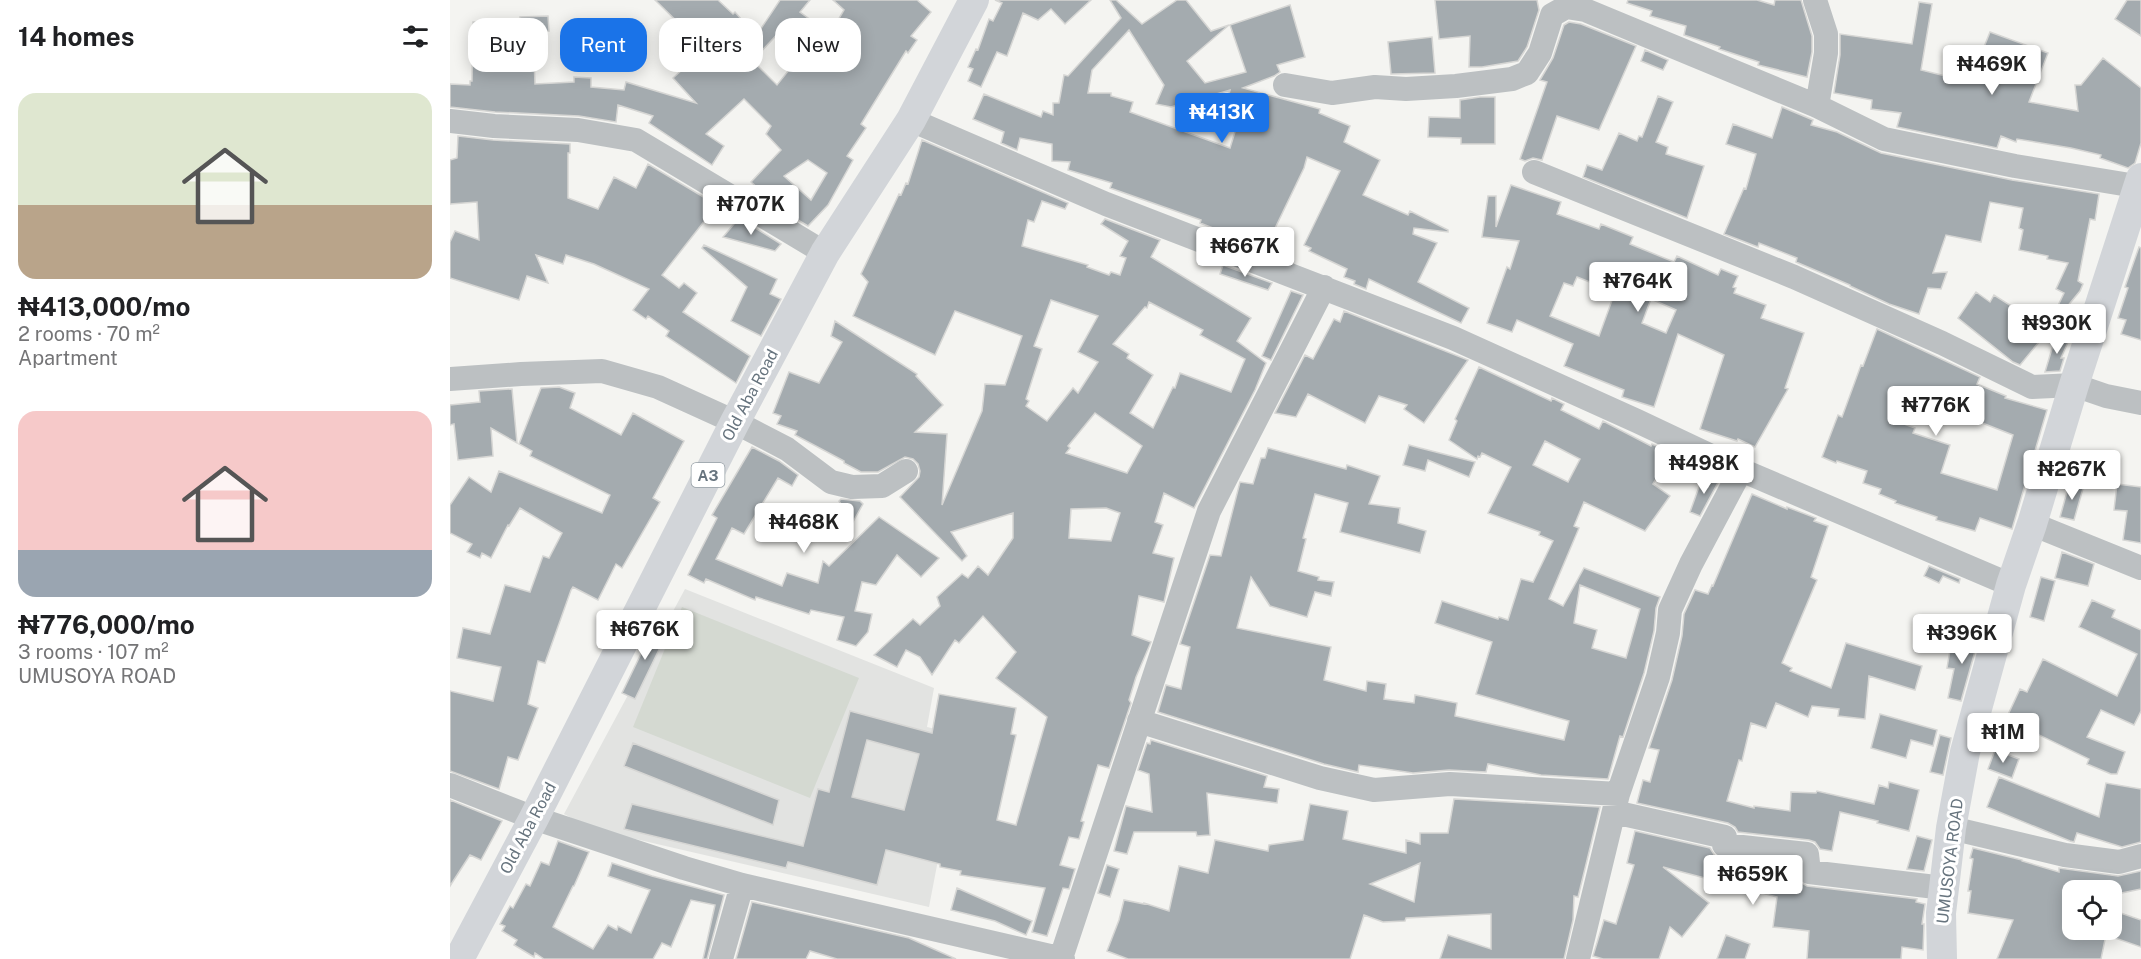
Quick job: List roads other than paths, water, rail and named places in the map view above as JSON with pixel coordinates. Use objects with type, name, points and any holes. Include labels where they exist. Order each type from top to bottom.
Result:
[{"type":"main road","name":"Old Aba Road","points":[[459,959],[534,818],[735,422],[825,254],[911,120],[974,0]]},
{"type":"main road","name":"UMUSOYA ROAD","points":[[1942,959],[1941,913],[1951,828],[1965,752],[2011,585],[2140,184]]},
{"type":"street","points":[[1815,0],[1826,34],[1826,53],[1818,106]]},
{"type":"street","points":[[1285,85],[1332,93],[1375,87],[1406,89],[1512,80],[1527,73],[1540,53],[1552,15],[1566,7],[1585,10],[1818,106],[1884,139],[2015,166],[2140,184]]},
{"type":"street","points":[[911,120],[1106,204],[1453,338],[1637,420],[1741,470],[2011,585]]},
{"type":"street","points":[[450,122],[578,130],[636,140],[825,254]]},
{"type":"street","points":[[1534,172],[1794,277],[1942,343],[2032,387],[2074,384],[2106,396],[2141,403]]},
{"type":"street","points":[[450,785],[534,818],[742,885],[982,950],[1062,959],[1209,511],[1324,287]]},
{"type":"street","points":[[450,379],[602,371],[658,387],[735,422],[787,449],[831,482],[852,487],[882,486],[906,471]]},
{"type":"street","points":[[1578,959],[1616,803],[1658,677],[1668,633],[1670,610],[1691,564],[1741,470]]},
{"type":"street","points":[[2032,524],[2141,568]]},
{"type":"street","points":[[1139,721],[1320,778],[1374,790],[1450,784],[1616,803],[1725,837],[1724,845],[1807,854],[1809,872],[1944,888]]},
{"type":"street","points":[[1951,828],[2065,855],[2119,862],[2141,856]]},
{"type":"street","points":[[721,959],[742,885]]}]
